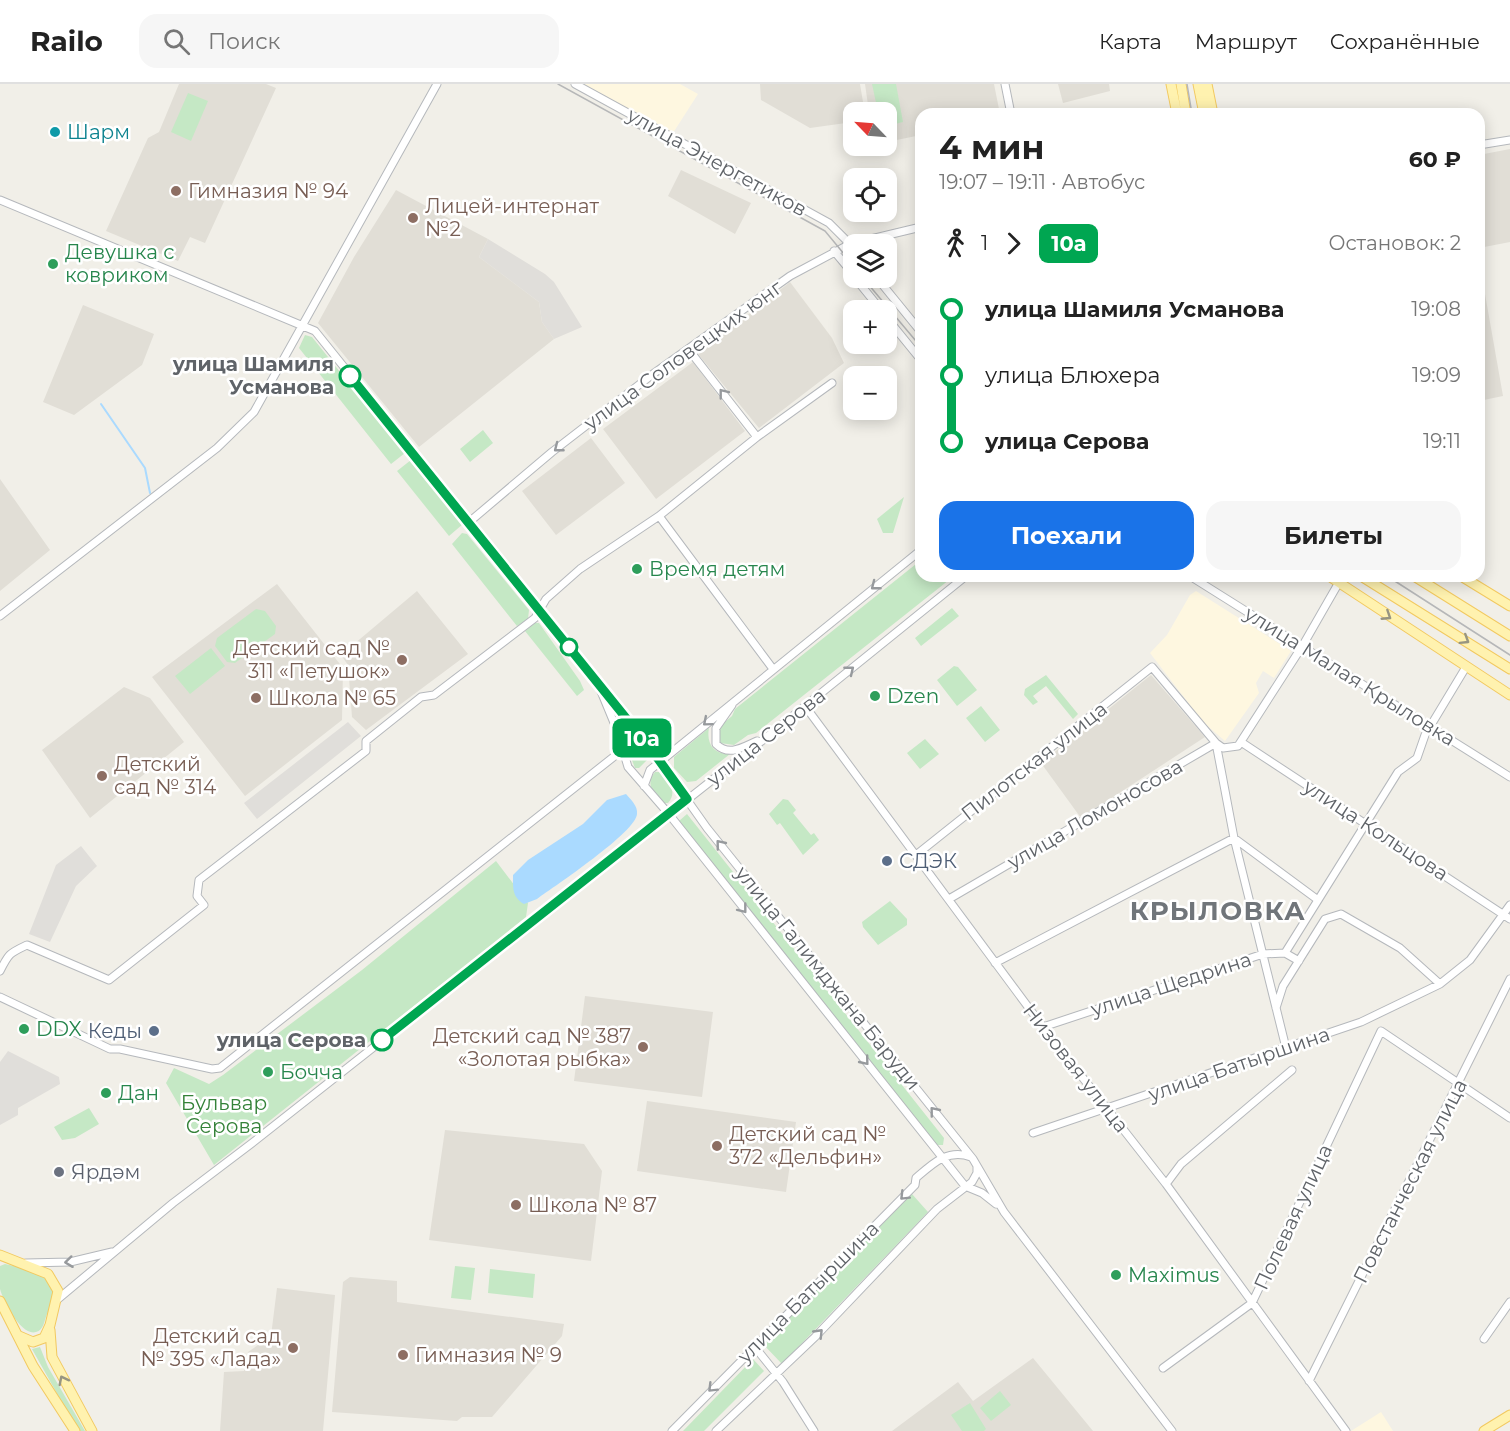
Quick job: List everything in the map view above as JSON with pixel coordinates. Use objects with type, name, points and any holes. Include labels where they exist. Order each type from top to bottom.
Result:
[{"type":"main road","points":[[1171,84],[1176,108]]},
{"type":"main road","points":[[1180,84],[1185,108]]},
{"type":"main road","points":[[1197,84],[1203,108]]},
{"type":"main road","points":[[1207,84],[1212,108]]},
{"type":"main road","points":[[1336,582],[1510,695]]},
{"type":"main road","points":[[1371,582],[1510,669]]},
{"type":"main road","points":[[1424,582],[1510,636]]},
{"type":"main road","points":[[1471,582],[1510,606]]},
{"type":"main road","points":[[0,1255],[48,1274],[56,1283],[58,1299],[44,1338],[37,1342],[19,1336]]},
{"type":"main road","points":[[0,1263],[22,1262]]},
{"type":"main road","points":[[0,1300],[33,1366],[75,1431]]},
{"type":"main road","points":[[50,1325],[49,1346],[52,1357],[92,1431]]},
{"type":"main road","points":[[1484,1431],[1510,1414]]},
{"type":"street","points":[[0,616],[233,435],[254,412],[437,84]]},
{"type":"street","name":"улица Энергетиков","points":[[575,84],[829,223],[843,237]]},
{"type":"street","points":[[1005,84],[1010,108]]},
{"type":"street","points":[[1485,144],[1510,140]]},
{"type":"street","name":"улица Галимджана Баруди","points":[[0,200],[315,331],[593,676],[660,761],[714,837],[971,1156],[1004,1212]]},
{"type":"street","name":"улица Соловецких юнг","points":[[896,234],[915,229]]},
{"type":"street","name":"улица Соловецких юнг","points":[[468,523],[594,420],[688,350],[790,276],[834,251],[843,248]]},
{"type":"street","points":[[834,251],[843,262]]},
{"type":"street","points":[[864,288],[873,300]]},
{"type":"street","points":[[885,288],[915,325]]},
{"type":"street","points":[[897,331],[915,353]]},
{"type":"street","points":[[688,350],[757,437]]},
{"type":"street","points":[[0,971],[8,955],[16,948],[27,945],[109,980],[204,905],[196,896],[199,880],[366,751],[366,741],[421,697],[434,695],[535,618],[546,599],[580,569],[659,516],[757,437],[832,383]]},
{"type":"street","points":[[659,516],[773,669]]},
{"type":"street","points":[[644,786],[650,770],[660,761],[736,697],[915,555]]},
{"type":"street","name":"улица Серова","points":[[58,1299],[112,1252],[768,736],[959,582]]},
{"type":"street","name":"улица Малая Крыловка","points":[[1200,582],[1510,777]]},
{"type":"street","points":[[1241,742],[1303,645],[1338,584]]},
{"type":"street","name":"Пилотская улица","points":[[916,855],[1152,667],[1216,743]]},
{"type":"street","points":[[1299,961],[1285,953],[1398,772],[1417,758],[1430,727],[1466,667]]},
{"type":"street","name":"улица Галимджана Баруди","points":[[593,676],[616,730],[628,767],[668,813],[965,1186]]},
{"type":"street","points":[[736,697],[716,728],[716,744],[724,750],[734,751],[768,736]]},
{"type":"street","name":"Низовая улица","points":[[805,706],[1042,1026],[1166,1184],[1346,1431]]},
{"type":"street","name":"улица Ломоносова","points":[[949,899],[1216,743],[1230,749],[1241,742]]},
{"type":"street","name":"улица Кольцова","points":[[1241,742],[1507,916]]},
{"type":"street","points":[[1216,743],[1234,838],[1286,1048]]},
{"type":"street","points":[[0,997],[110,1049],[220,1068],[616,754]]},
{"type":"street","points":[[1234,838],[1318,900]]},
{"type":"street","points":[[995,963],[1234,838]]},
{"type":"street","points":[[1275,1010],[1283,986],[1325,919],[1341,914],[1400,948],[1440,984],[1470,960],[1507,916],[1510,905]]},
{"type":"street","name":"улица Щедрина","points":[[1042,1026],[1263,954],[1285,953]]},
{"type":"street","name":"Повстанческая улица","points":[[1309,1381],[1510,979]]},
{"type":"street","name":"улица Батыршина","points":[[1034,1132],[1361,1022],[1440,984]]},
{"type":"street","name":"Полевая улица","points":[[1163,1368],[1252,1304],[1381,1031],[1459,1084]]},
{"type":"street","points":[[1166,1184],[1181,1164],[1292,1070]]},
{"type":"street","points":[[1459,1084],[1510,1118]]},
{"type":"street","points":[[944,1157],[962,1154],[971,1156]]},
{"type":"street","name":"улица Батыршина","points":[[672,1431],[753,1346],[915,1185],[916,1178],[937,1159],[944,1157]]},
{"type":"street","points":[[976,1164],[976,1176],[965,1186],[987,1197],[1004,1212],[1172,1431]]},
{"type":"street","name":"улица Батыршина","points":[[716,1431],[815,1337],[937,1209],[965,1186]]},
{"type":"street","name":"улица Серова","points":[[22,1262],[70,1262],[112,1252]]},
{"type":"street","points":[[1484,1340],[1510,1302]]},
{"type":"street","points":[[753,1346],[776,1373],[814,1431]]},
{"type":"shaded area","name":"Гимназия № 94","points":[[179,84],[266,84],[276,88],[205,243],[190,237],[178,261],[106,231],[148,138],[159,132]]},
{"type":"shaded area","points":[[583,84],[680,84],[698,94],[673,133]]},
{"type":"shaded area","points":[[760,84],[860,84],[863,102],[843,102],[843,123],[810,128],[761,100]]},
{"type":"shaded area","points":[[865,84],[994,84],[999,108],[915,108],[915,136],[897,140],[897,102],[868,102]]},
{"type":"shaded area","points":[[1058,84],[1109,84],[1110,91],[1063,103]]},
{"type":"shaded area","points":[[1510,149],[1510,242],[1485,247],[1485,154]]},
{"type":"shaded area","points":[[681,170],[751,203],[735,234],[668,196]]},
{"type":"shaded area","points":[[396,190],[488,239],[479,257],[539,302],[542,322],[554,339],[419,447],[318,323],[354,257]]},
{"type":"shaded area","points":[[488,239],[554,282],[582,327],[554,339],[542,322],[539,302],[479,257]]},
{"type":"shaded area","points":[[790,282],[832,338],[844,363],[759,428],[698,354]]},
{"type":"shaded area","points":[[1485,294],[1503,396],[1485,400]]},
{"type":"shaded area","points":[[83,305],[154,334],[142,365],[74,415],[43,402]]},
{"type":"shaded area","points":[[693,362],[745,431],[656,499],[603,429]]},
{"type":"shaded area","points":[[591,438],[625,483],[556,535],[522,491]]},
{"type":"shaded area","points":[[0,479],[50,550],[0,591]]},
{"type":"shaded area","name":"Школа № 65","points":[[277,584],[343,668],[342,720],[245,796],[152,677]]},
{"type":"shaded area","name":"Детский сад № 311 «Петушок»","points":[[417,591],[468,654],[366,730],[352,717],[348,665],[341,655]]},
{"type":"shaded area","points":[[1196,591],[1291,651],[1274,678],[1263,671],[1256,683],[1259,693],[1225,741],[1203,722],[1150,653],[1167,635],[1190,595]]},
{"type":"shaded area","points":[[1151,675],[1205,737],[1081,818],[1041,763]]},
{"type":"shaded area","name":"Детский сад № 314","points":[[124,687],[150,698],[184,742],[90,818],[42,750]]},
{"type":"shaded area","points":[[348,722],[361,736],[257,819],[244,803]]},
{"type":"shaded area","points":[[81,846],[97,866],[76,886],[50,942],[29,934],[56,865]]},
{"type":"shaded area","name":"Детский сад № 387 «Золотая рыбка»","points":[[585,996],[713,1012],[702,1097],[574,1081]]},
{"type":"shaded area","points":[[8,1051],[59,1077],[60,1084],[18,1108],[18,1115],[0,1125],[0,1062]]},
{"type":"shaded area","name":"Детский сад № 372 «Дельфин»","points":[[647,1101],[796,1122],[786,1192],[637,1171]]},
{"type":"shaded area","name":"Школа № 87","points":[[445,1130],[584,1144],[602,1171],[591,1261],[429,1240]]},
{"type":"shaded area","name":"Гимназия № 9","points":[[350,1277],[397,1281],[397,1302],[564,1324],[562,1336],[492,1417],[462,1417],[457,1421],[332,1412],[343,1282]]},
{"type":"shaded area","name":"Детский сад № 395 «Лада»","points":[[277,1288],[335,1295],[323,1431],[220,1431],[224,1372],[244,1371],[248,1352],[271,1336]]},
{"type":"shaded area","points":[[1033,1358],[1093,1431],[892,1431],[958,1382],[973,1401]]},
{"type":"shaded area","points":[[1381,1412],[1393,1431],[1351,1431]]},
{"type":"green space","points":[[872,84],[896,84],[903,122],[897,124],[897,102],[876,102]]},
{"type":"green space","points":[[188,93],[208,101],[191,141],[171,132]]},
{"type":"green space","points":[[305,335],[312,337],[405,453],[391,464],[299,348]]},
{"type":"green space","points":[[483,430],[493,443],[470,462],[460,449]]},
{"type":"green space","points":[[411,460],[463,524],[449,536],[397,471]]},
{"type":"green space","points":[[904,497],[893,533],[883,533],[877,519]]},
{"type":"green space","points":[[462,533],[467,534],[529,610],[528,619],[517,626],[452,544]]},
{"type":"green space","points":[[915,565],[915,582],[946,582],[756,733],[748,735],[734,745],[720,743],[719,727],[732,716],[735,709]]},
{"type":"green space","points":[[952,608],[959,616],[921,646],[915,638]]},
{"type":"green space","points":[[256,609],[265,611],[276,626],[275,634],[235,663],[227,662],[215,646],[217,638]]},
{"type":"green space","points":[[535,623],[539,623],[580,681],[584,690],[577,696],[525,631]]},
{"type":"green space","points":[[211,648],[225,666],[190,694],[175,676]]},
{"type":"green space","points":[[954,666],[958,667],[977,690],[957,706],[937,680]]},
{"type":"green space","points":[[1046,675],[1078,714],[1073,719],[1046,686],[1033,696],[1038,702],[1033,705],[1024,695],[1025,689]]},
{"type":"green space","points":[[981,706],[1000,730],[985,742],[966,718]]},
{"type":"green space","points":[[620,722],[648,759],[639,768],[635,768],[618,724]]},
{"type":"green space","points":[[709,728],[708,734],[712,747],[720,753],[730,754],[696,781],[687,782],[674,768],[674,757]]},
{"type":"green space","points":[[925,739],[939,754],[920,769],[907,753]]},
{"type":"green space","points":[[655,772],[660,772],[671,787],[672,795],[668,803],[662,803],[651,788],[652,776]]},
{"type":"green space","points":[[783,799],[788,800],[796,810],[793,813],[811,835],[814,833],[819,840],[803,855],[780,823],[777,825],[769,814]]},
{"type":"green space","points":[[687,814],[944,1138],[943,1145],[936,1145],[680,824],[679,821]]},
{"type":"green space","name":"Бульвар Серова","points":[[496,861],[528,903],[526,917],[214,1165],[166,1083],[174,1068],[209,1084],[223,1075],[362,970]]},
{"type":"green space","points":[[890,901],[907,919],[907,925],[878,945],[863,927],[862,922]]},
{"type":"green space","points":[[89,1108],[99,1124],[75,1138],[62,1140],[54,1127]]},
{"type":"green space","points":[[912,1194],[928,1212],[782,1364],[763,1344]]},
{"type":"green space","points":[[5,1264],[31,1270],[47,1278],[52,1284],[55,1292],[54,1301],[39,1331],[31,1332],[19,1324],[5,1301],[0,1289],[0,1266]]},
{"type":"green space","points":[[455,1266],[475,1268],[471,1300],[451,1298]]},
{"type":"green space","points":[[490,1269],[535,1274],[533,1298],[488,1293]]},
{"type":"green space","points":[[40,1347],[48,1367],[85,1431],[78,1431],[32,1349]]},
{"type":"green space","points":[[753,1359],[764,1371],[704,1431],[683,1431]]},
{"type":"green space","points":[[1000,1391],[1011,1405],[991,1421],[980,1408]]},
{"type":"green space","points":[[970,1403],[986,1429],[984,1431],[962,1431],[951,1415]]},
{"type":"water","points":[[626,794],[635,806],[637,814],[623,833],[537,899],[524,904],[517,898],[514,892],[513,875],[528,860],[583,824],[607,800]]},
{"type":"waterway","points":[[101,404],[145,468],[150,493]]},
{"type":"tram line","points":[[558,84],[825,231],[843,253]]},
{"type":"tram line","points":[[1187,84],[1191,108]]},
{"type":"tram line","points":[[871,288],[915,340]]},
{"type":"tram line","points":[[1396,582],[1510,655]]},
{"type":"bus line","name":"10а","points":[[350,376],[593,676],[672,776],[687,799],[382,1040]]},
{"type":"place","name":"Шарм","points":[[55,132]]},
{"type":"place","name":"Гимназия № 94","points":[[176,191]]},
{"type":"place","name":"Лицей-интернат №2","points":[[413,218]]},
{"type":"place","name":"Девушка с ковриком","points":[[53,264]]},
{"type":"place","name":"улица Шамиля Усманова","points":[[350,376]]},
{"type":"place","name":"Время детям","points":[[637,569]]},
{"type":"place","name":"Детский сад № 311 «Петушок»","points":[[402,660]]},
{"type":"place","name":"Dzen","points":[[875,696]]},
{"type":"place","name":"Школа № 65","points":[[256,698]]},
{"type":"place","name":"Детский сад № 314","points":[[102,776]]},
{"type":"place","name":"СДЭК","points":[[887,861]]},
{"type":"place","name":"DDX","points":[[24,1029]]},
{"type":"place","name":"Кеды","points":[[154,1031]]},
{"type":"place","name":"улица Серова","points":[[382,1040]]},
{"type":"place","name":"Детский сад № 387 «Золотая рыбка»","points":[[643,1047]]},
{"type":"place","name":"Бочча","points":[[268,1072]]},
{"type":"place","name":"Дан","points":[[106,1093]]},
{"type":"place","name":"Детский сад № 372 «Дельфин»","points":[[717,1146]]},
{"type":"place","name":"Ярдәм","points":[[59,1172]]},
{"type":"place","name":"Школа № 87","points":[[516,1205]]},
{"type":"place","name":"Maximus","points":[[1116,1275]]},
{"type":"place","name":"Детский сад № 395 «Лада»","points":[[293,1348]]},
{"type":"place","name":"Гимназия № 9","points":[[403,1355]]},
{"type":"district","name":"КРЫЛОВКА","points":[[1218,911]]}]
